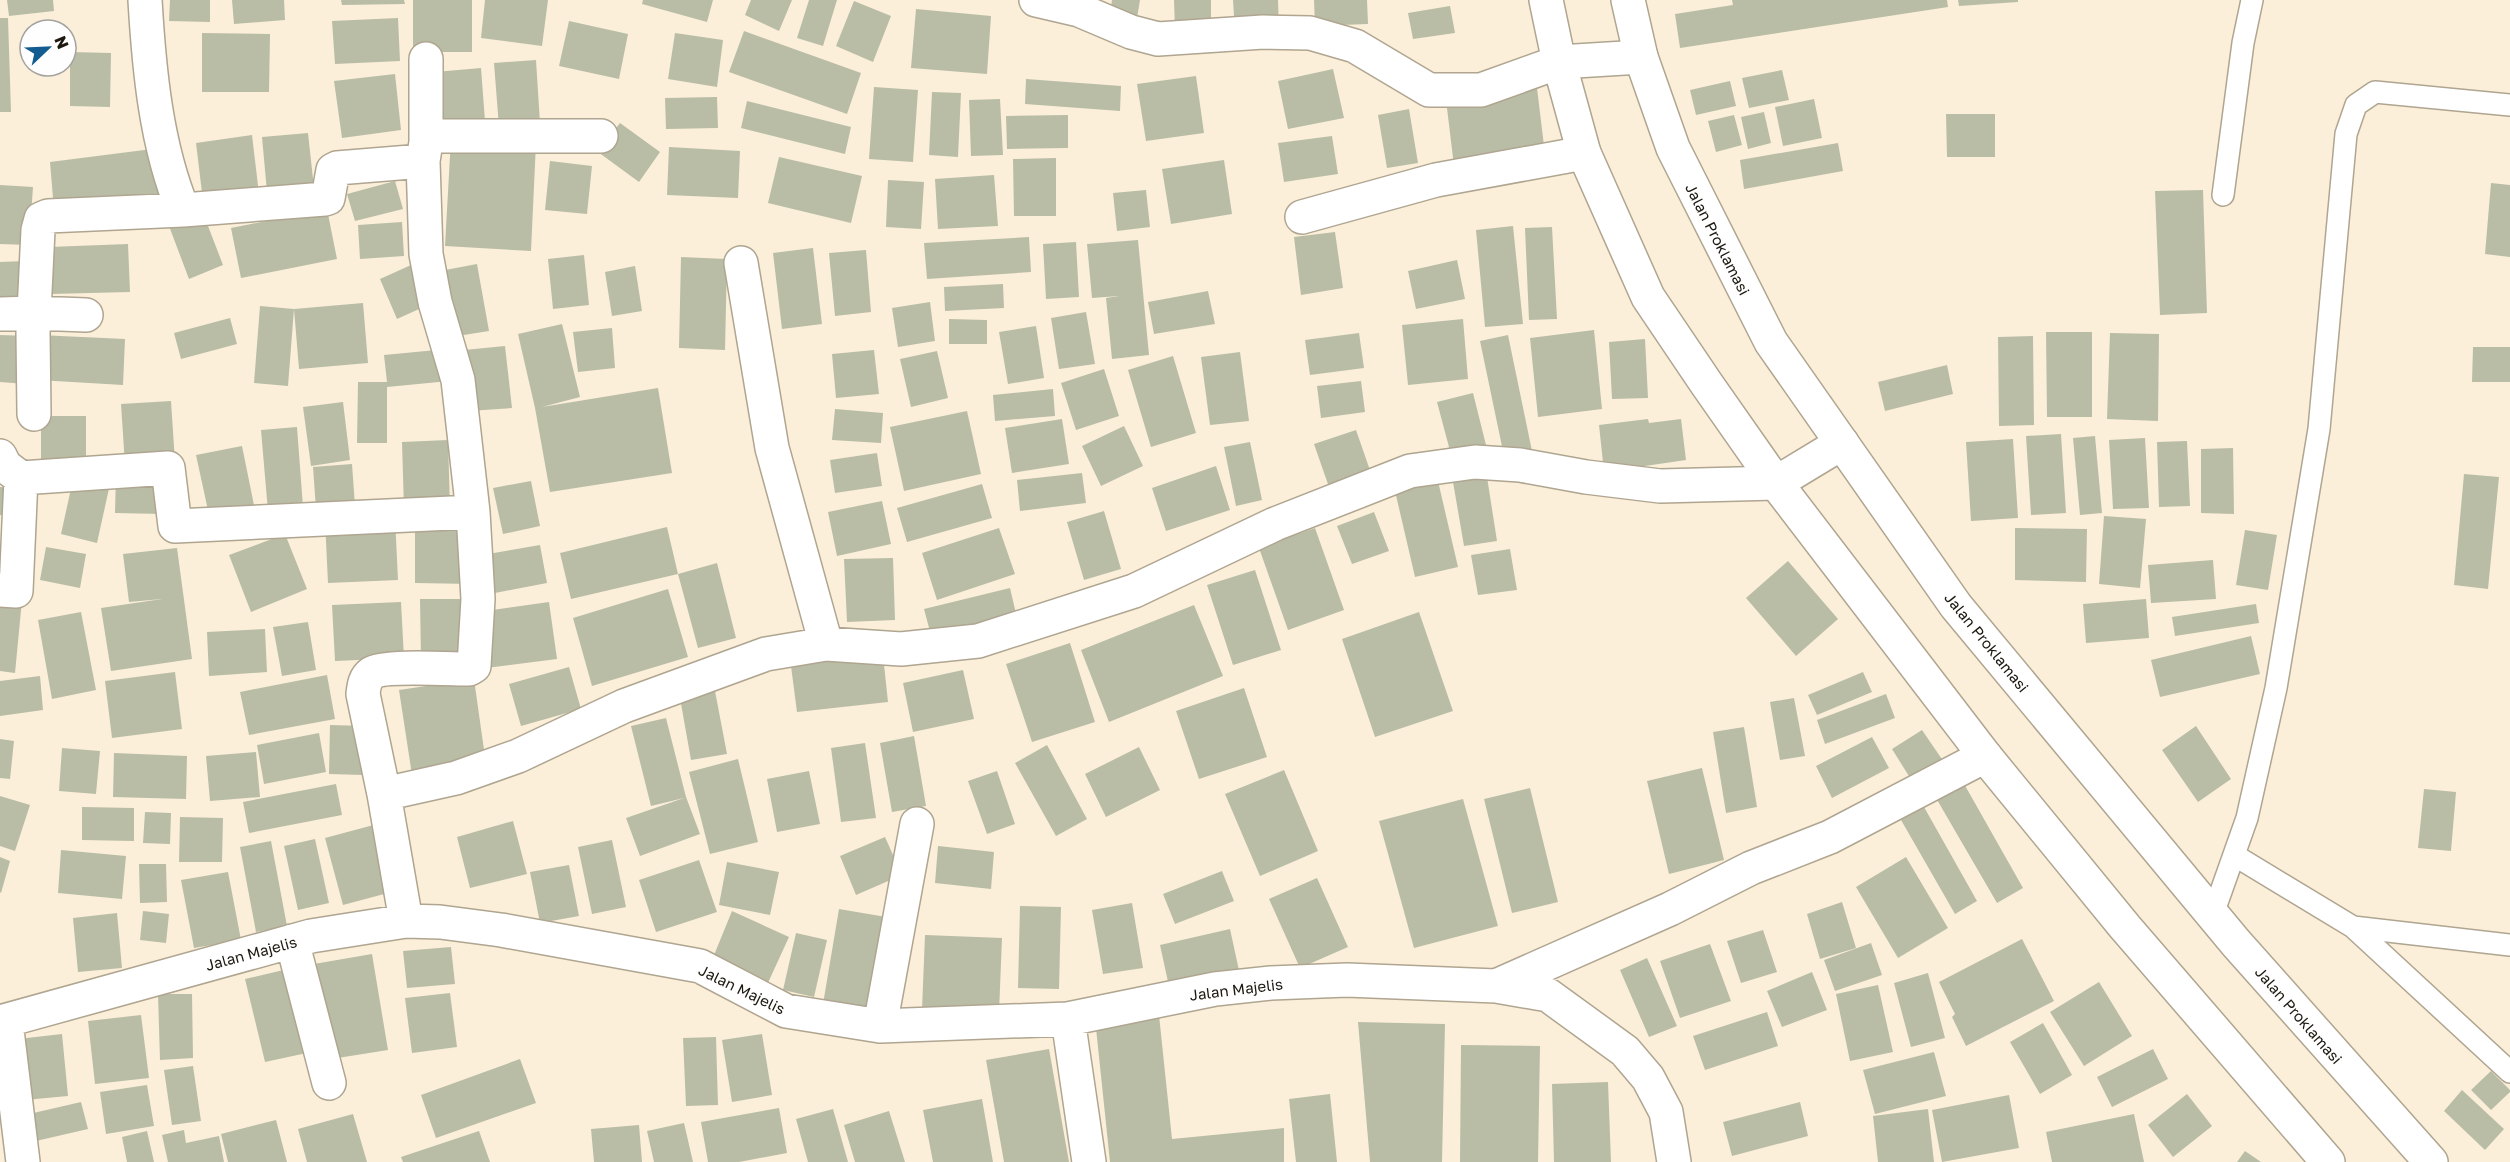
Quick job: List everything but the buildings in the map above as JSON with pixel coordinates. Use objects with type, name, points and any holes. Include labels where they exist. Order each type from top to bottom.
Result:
[{"type":"street","points":[[145,0],[148,50],[160,125],[174,188],[183,210]]},
{"type":"street","points":[[1036,0],[1078,10],[1131,32],[1158,39],[1263,32],[1310,33],[1354,46],[1429,90],[1481,90],[1559,62],[1641,57]]},
{"type":"street","points":[[1546,0],[1559,62],[1584,153],[1648,297],[1776,483],[1985,756],[2125,927],[2328,1162]]},
{"type":"street","name":"Jalan Proklamasi","points":[[1628,0],[1641,57],[1673,148],[1771,342],[1956,606],[2306,1023],[2431,1162]]},
{"type":"street","points":[[406,921],[384,794],[363,694],[364,685],[366,679],[380,670],[469,669],[474,666],[478,598],[473,512],[458,380],[435,302],[426,254],[424,148],[426,59]]},
{"type":"street","points":[[34,414],[34,313],[38,230],[41,219],[48,216],[183,210],[325,199],[328,198],[333,170],[424,148],[601,136]]},
{"type":"street","points":[[1302,217],[1436,180],[1584,153]]},
{"type":"street","points":[[741,263],[772,448],[826,644]]},
{"type":"street","points":[[0,314],[86,315]]},
{"type":"street","points":[[384,794],[456,778],[519,756],[624,706],[766,654],[826,644],[901,649],[978,641],[1134,591],[1275,524],[1410,471],[1475,462],[1520,465],[1586,477],[1660,486],[1776,483],[1842,443]]},
{"type":"street","points":[[0,590],[16,591],[10,467],[168,468],[175,526],[473,512]]},
{"type":"street","points":[[1496,986],[1670,909],[1752,868],[1830,837],[1985,756]]},
{"type":"street","points":[[880,1026],[917,824]]},
{"type":"street","name":"Jalan Majelis","points":[[3,1022],[292,941],[406,921],[440,922],[501,930],[700,966],[786,1011],[880,1026],[1068,1019],[1215,989],[1270,983],[1347,980],[1496,986],[1548,995],[1625,1051],[1648,1078],[1666,1112],[1674,1162]]},
{"type":"street","points":[[292,941],[329,1083]]},
{"type":"street","points":[[1068,1019],[1089,1162]]},
{"type":"street","points":[[3,1022],[23,1162]]},
{"type":"lane","points":[[2223,195],[2243,43],[2252,0]]},
{"type":"lane","points":[[2213,914],[2247,818],[2276,688],[2319,429],[2346,134],[2356,105],[2375,92],[2510,105]]},
{"type":"lane","points":[[2234,855],[2353,927],[2510,1072]]},
{"type":"lane","points":[[2353,927],[2510,945]]}]
